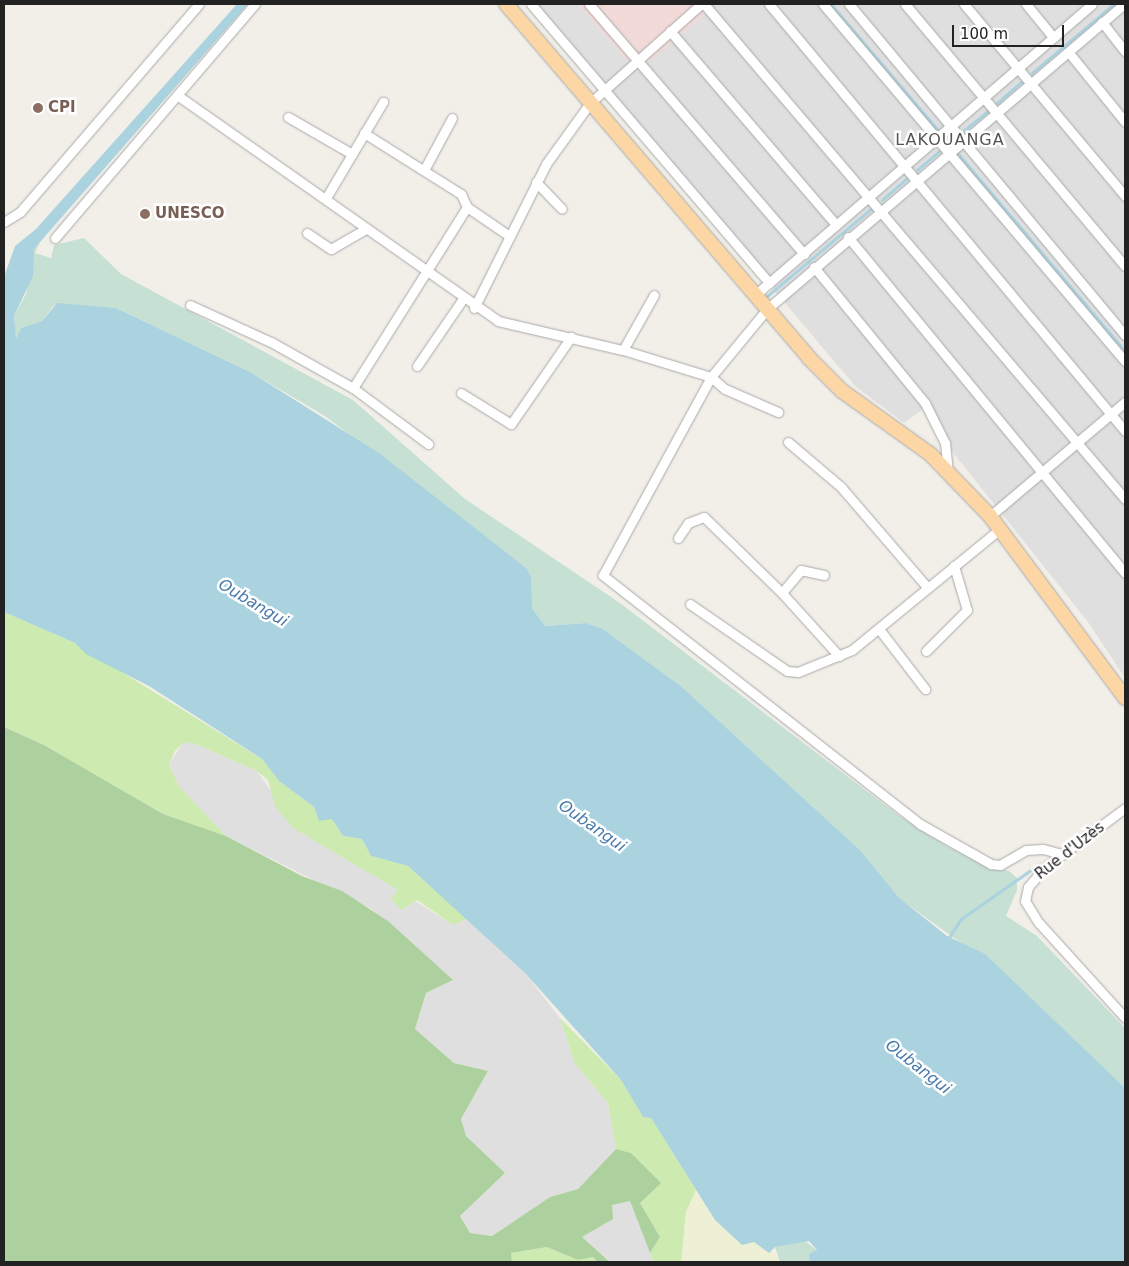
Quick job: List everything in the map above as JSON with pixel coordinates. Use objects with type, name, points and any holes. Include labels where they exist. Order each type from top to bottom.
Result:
[{"type":"main road","points":[[512,6],[590,104],[767,309],[842,391],[948,470],[990,516],[1125,698]]},
{"type":"street","points":[[4,222],[20,212],[199,4]]},
{"type":"street","points":[[55,238],[255,4]]},
{"type":"street","points":[[531,4],[769,283]]},
{"type":"street","points":[[589,4],[635,62],[804,254]]},
{"type":"street","points":[[474,308],[508,235],[536,182],[602,88],[703,4],[871,195],[1125,499]]},
{"type":"street","points":[[769,4],[1125,431]]},
{"type":"street","points":[[823,4],[1125,362]]},
{"type":"street","points":[[849,4],[1125,335]]},
{"type":"street","points":[[905,4],[1125,266]]},
{"type":"street","points":[[964,4],[1032,82],[1125,196]]},
{"type":"street","points":[[1026,4],[1053,37]]},
{"type":"street","points":[[1062,854],[1042,848],[1026,850],[1000,865],[991,864],[920,824],[605,580],[604,569],[711,376],[767,309],[848,237],[1032,82],[1070,54],[1102,22],[1124,4]]},
{"type":"street","points":[[755,295],[938,139],[1086,6]]},
{"type":"street","points":[[1102,22],[1125,51]]},
{"type":"street","points":[[670,31],[836,225]]},
{"type":"street","points":[[1070,54],[1125,122]]},
{"type":"street","points":[[177,95],[326,198],[365,229],[474,308],[512,326],[570,337],[623,350],[711,376],[725,388],[778,412]]},
{"type":"street","points":[[326,198],[383,102]]},
{"type":"street","points":[[288,117],[352,154]]},
{"type":"street","points":[[424,170],[452,118]]},
{"type":"street","points":[[364,133],[461,194],[467,206],[508,235]]},
{"type":"street","points":[[536,182],[562,209]]},
{"type":"street","points":[[353,388],[428,273],[467,206]]},
{"type":"street","points":[[308,233],[331,250],[365,229]]},
{"type":"street","points":[[848,237],[1041,473],[1125,572]]},
{"type":"street","points":[[814,267],[925,403],[945,443],[948,470]]},
{"type":"street","points":[[623,350],[654,296]]},
{"type":"street","points":[[417,366],[462,300]]},
{"type":"street","points":[[190,305],[271,342],[353,388],[428,444]]},
{"type":"street","points":[[461,393],[511,424],[570,337]]},
{"type":"street","points":[[990,516],[1125,402]]},
{"type":"street","points":[[788,442],[841,487],[927,587]]},
{"type":"street","points":[[678,538],[688,523],[704,517],[782,594],[840,656]]},
{"type":"street","points":[[690,604],[787,671],[798,672],[840,656],[878,629],[1000,529]]},
{"type":"street","points":[[926,652],[967,610],[954,566]]},
{"type":"street","points":[[782,594],[801,570],[824,575]]},
{"type":"street","points":[[878,629],[925,689]]},
{"type":"street","name":"Rue d'Uzès","points":[[1125,808],[1062,854],[1034,878],[1025,900],[1039,923],[1125,1018]]},
{"type":"shaded area","points":[[533,4],[578,4],[637,72],[712,4],[1125,4],[1125,678],[1088,622],[951,450],[930,404],[904,423],[855,386]]},
{"type":"shaded area","points":[[578,4],[712,4],[714,6],[637,72]]},
{"type":"shaded area","points":[[183,743],[193,743],[257,771],[271,791],[373,874],[453,925],[467,919],[525,973],[560,1018],[575,1064],[608,1103],[616,1149],[578,1189],[550,1197],[492,1236],[470,1233],[460,1216],[505,1173],[466,1136],[461,1119],[488,1071],[454,1063],[415,1029],[426,993],[453,980],[370,908],[226,836],[177,785],[169,764]]},
{"type":"shaded area","points":[[630,1201],[654,1262],[611,1262],[582,1237],[612,1219],[612,1205]]},
{"type":"green space","points":[[84,238],[121,274],[353,400],[465,499],[620,603],[898,815],[946,846],[987,866],[1009,871],[1017,878],[1017,890],[1006,916],[1037,936],[1125,1028],[1125,1088],[964,945],[897,897],[861,851],[682,687],[603,629],[586,623],[545,626],[532,608],[526,568],[325,416],[252,373],[116,308],[54,305],[42,321],[21,328],[16,341],[14,316],[26,294],[34,249],[40,242],[35,253],[51,258],[54,245]]},
{"type":"green space","points":[[4,612],[75,643],[262,759],[279,781],[314,807],[319,820],[332,819],[343,836],[362,839],[371,856],[408,866],[467,919],[453,925],[417,900],[401,910],[391,899],[398,890],[293,828],[275,806],[268,780],[257,771],[193,743],[183,743],[175,751],[169,765],[178,785],[226,836],[163,814],[44,745],[4,727]]},
{"type":"green space","points":[[4,727],[44,745],[163,814],[226,836],[302,876],[342,891],[388,921],[453,980],[426,993],[415,1029],[454,1063],[488,1071],[461,1119],[466,1136],[505,1173],[460,1216],[470,1233],[492,1236],[550,1197],[578,1189],[616,1149],[631,1153],[661,1183],[640,1203],[660,1237],[650,1253],[630,1201],[612,1205],[613,1219],[582,1237],[610,1262],[597,1262],[593,1257],[578,1260],[547,1247],[511,1253],[512,1262],[4,1262]]},
{"type":"green space","points":[[560,1018],[621,1080],[643,1117],[651,1118],[696,1190],[686,1212],[681,1262],[654,1262],[650,1253],[660,1237],[640,1203],[631,1153],[616,1149],[608,1103],[575,1064]]},
{"type":"green space","points":[[696,1190],[715,1220],[774,1252],[780,1262],[681,1262],[686,1212]]},
{"type":"green space","points":[[802,1239],[817,1250],[810,1262],[780,1262],[775,1247]]},
{"type":"green space","points":[[547,1247],[578,1260],[593,1257],[597,1262],[512,1262],[511,1253]]},
{"type":"water","name":"Oubangui","points":[[237,4],[248,4],[34,249],[33,276],[14,316],[16,339],[21,328],[42,321],[57,303],[116,308],[252,373],[379,453],[526,568],[531,577],[532,608],[545,626],[586,623],[603,629],[682,687],[861,851],[898,897],[947,936],[985,954],[1125,1088],[1125,1262],[810,1262],[809,1254],[817,1250],[809,1241],[775,1247],[769,1253],[754,1242],[742,1245],[715,1220],[651,1118],[643,1117],[621,1080],[525,973],[408,866],[371,856],[362,839],[343,836],[332,819],[319,821],[314,807],[279,781],[262,759],[149,686],[86,654],[75,643],[4,612],[4,277],[15,246],[36,229]]},
{"type":"waterway","points":[[831,4],[939,131]]},
{"type":"waterway","points":[[1032,73],[1114,4]]},
{"type":"waterway","points":[[997,103],[1022,81]]},
{"type":"waterway","points":[[962,132],[988,111]]},
{"type":"waterway","points":[[945,147],[955,138]]},
{"type":"waterway","points":[[945,139],[952,146]]},
{"type":"waterway","points":[[917,170],[942,149]]},
{"type":"waterway","points":[[957,152],[1125,351]]},
{"type":"waterway","points":[[882,200],[907,178]]},
{"type":"waterway","points":[[765,298],[873,207]]},
{"type":"waterway","points":[[948,939],[961,919],[1035,867]]},
{"type":"place","name":"CPI","points":[[38,108]]},
{"type":"place","name":"UNESCO","points":[[145,214]]},
{"type":"district","name":"LAKOUANGA","points":[[950,140]]}]
